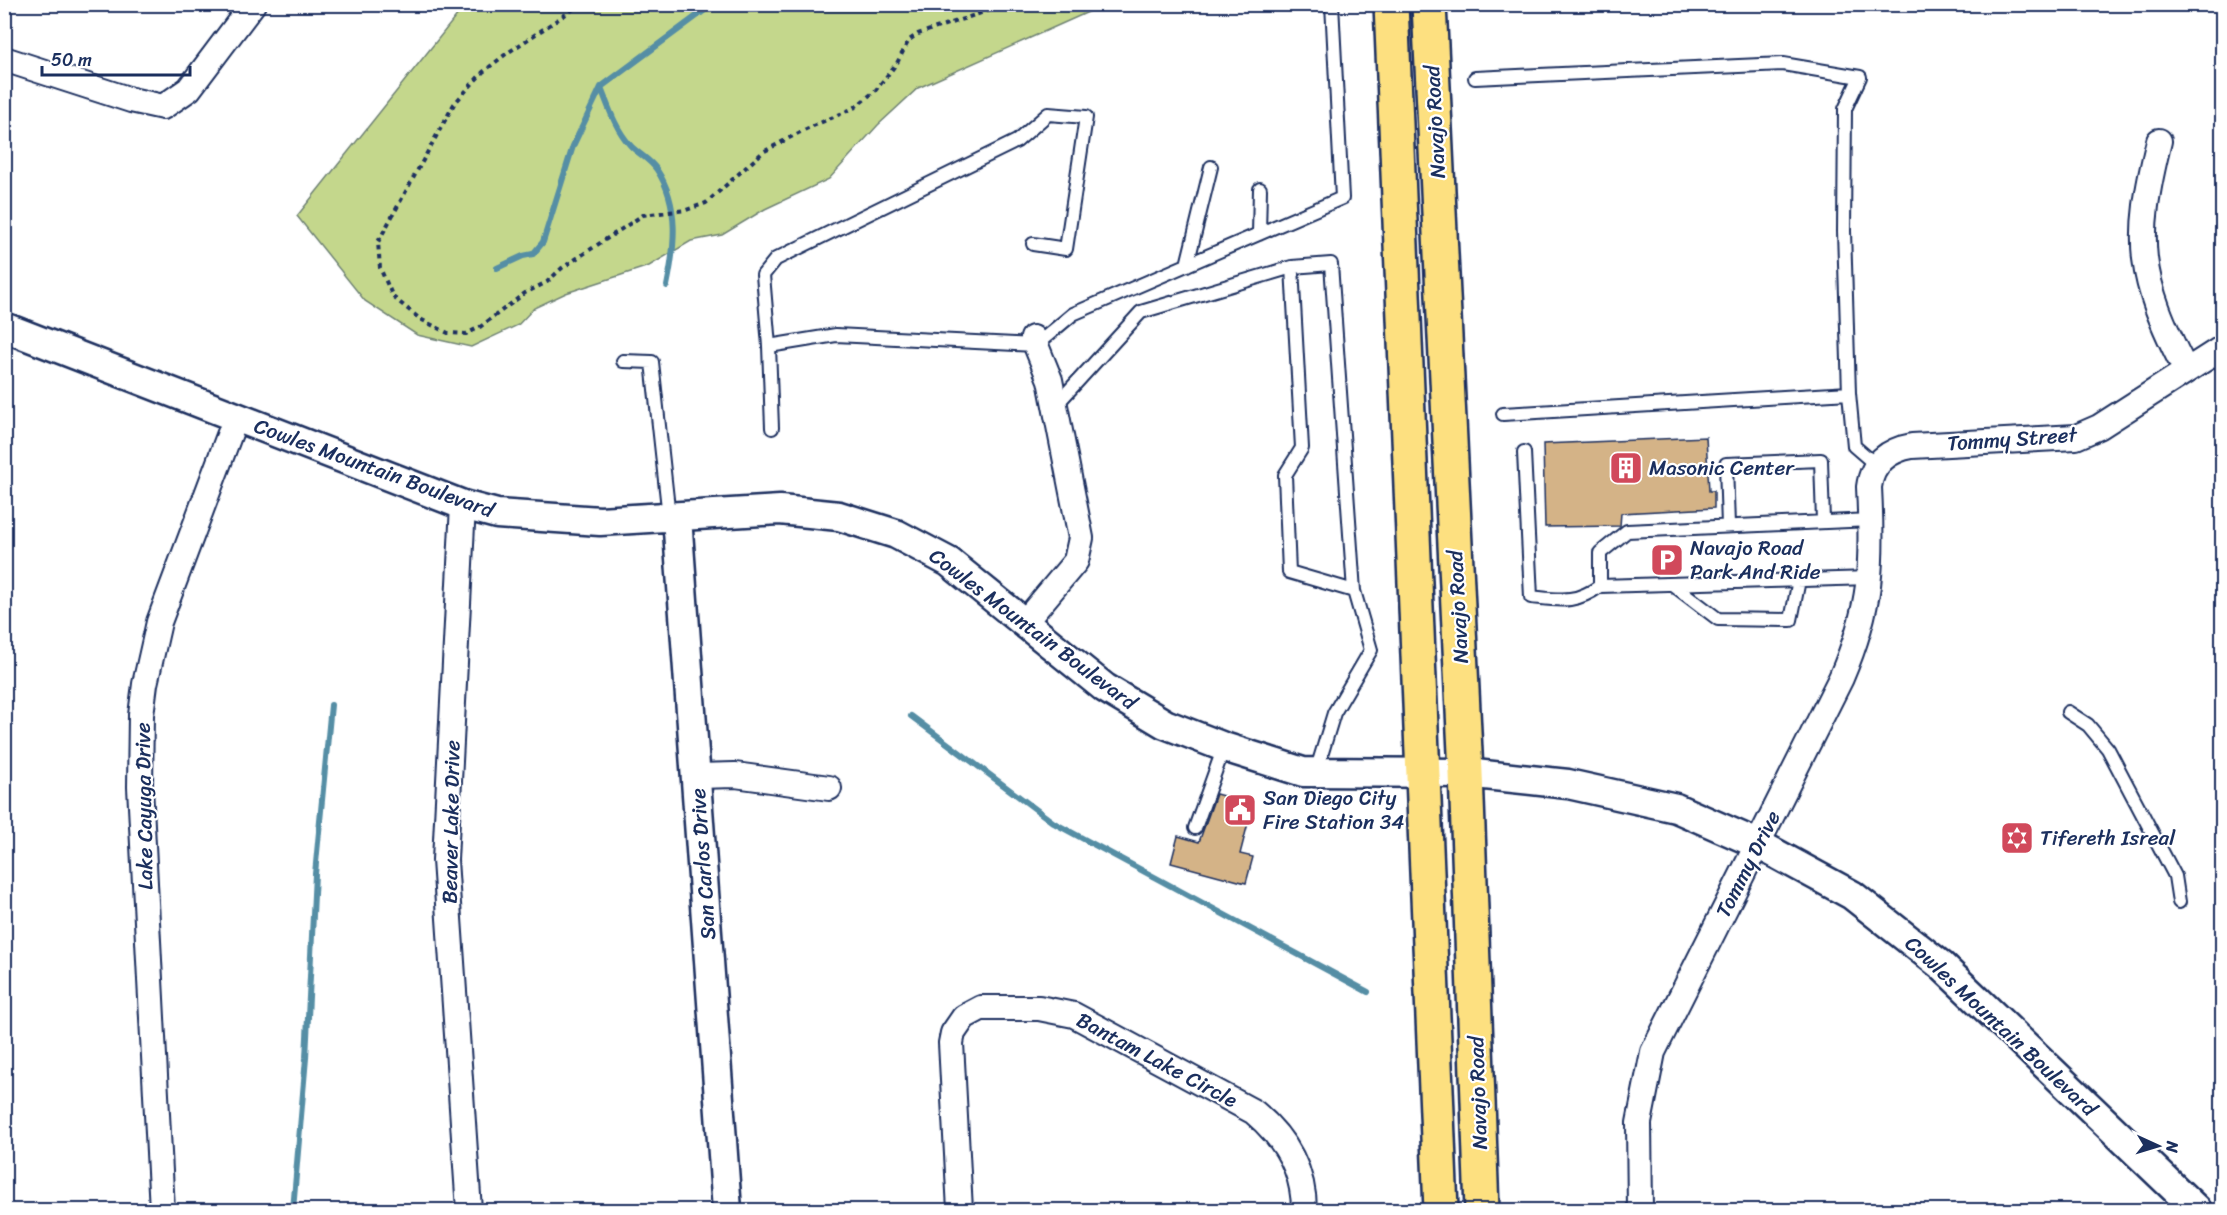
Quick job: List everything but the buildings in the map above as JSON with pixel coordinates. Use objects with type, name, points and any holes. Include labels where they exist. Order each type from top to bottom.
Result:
[{"type":"main road","name":"Navajo Road","points":[[1391,4],[1441,1210]]},
{"type":"main road","name":"Navajo Road","points":[[1429,4],[1466,773],[1482,1210]]},
{"type":"street","points":[[4,59],[131,100],[163,107],[189,89],[253,4]]},
{"type":"street","points":[[2159,141],[2146,196],[2143,246],[2152,295],[2162,324],[2186,369]]},
{"type":"street","name":"Cowles Mountain Boulevard","points":[[4,327],[463,505],[497,514],[600,522],[780,510],[839,516],[868,524],[914,542],[949,562],[1105,688],[1135,707],[1165,724],[1224,747],[1303,771],[1466,773],[1568,784],[1676,808],[1758,844],[1852,895],[1942,966],[2197,1210]]},
{"type":"street","points":[[1024,623],[1076,561],[1081,538],[1050,380],[1034,342]]},
{"type":"street","name":"Tommy Street","points":[[1876,465],[1898,448],[1912,446],[2076,437],[2099,427],[2186,369],[2223,348]]},
{"type":"street","name":"Lake Cayuga Drive","points":[[162,1210],[140,787],[141,715],[145,684],[159,622],[236,417]]},
{"type":"street","points":[[1871,520],[1870,476],[1876,465]]},
{"type":"street","name":"Beaver Lake Drive","points":[[463,505],[446,860],[469,1210]]},
{"type":"street","name":"San Carlos Drive","points":[[673,518],[697,776],[727,1210]]},
{"type":"street","name":"Tommy Drive","points":[[1640,1210],[1639,1123],[1653,1052],[1851,654],[1862,623],[1870,578],[1871,520]]},
{"type":"street","points":[[697,776],[735,775],[830,788]]},
{"type":"street","name":"Bantam Lake Circle","points":[[960,1210],[951,1043],[953,1034],[963,1017],[972,1011],[992,1006],[1039,1008],[1074,1015],[1254,1112],[1278,1135],[1288,1149],[1301,1181],[1304,1210]]},
{"type":"lane","points":[[769,346],[836,335],[1034,342],[1073,315],[1342,198],[1332,4]]},
{"type":"lane","points":[[1475,78],[1784,64],[1860,77],[1845,109],[1844,231],[1849,393],[1854,446],[1876,465]]},
{"type":"lane","points":[[771,428],[769,346],[763,276],[776,259],[1017,141],[1048,114],[1086,117],[1066,249],[1034,244]]},
{"type":"lane","points":[[1187,265],[1211,167]]},
{"type":"lane","points":[[1259,234],[1260,189]]},
{"type":"lane","points":[[1055,406],[1141,312],[1292,267],[1331,264],[1354,591],[1371,650],[1334,713],[1316,772]]},
{"type":"lane","points":[[1292,267],[1302,448],[1285,475],[1289,572],[1354,591]]},
{"type":"lane","points":[[624,361],[652,362],[673,518]]},
{"type":"lane","points":[[1503,414],[1849,393]]},
{"type":"lane","points":[[1524,452],[1531,597],[1573,600],[1584,597],[1600,586],[1870,578]]},
{"type":"lane","points":[[1728,526],[1726,464],[1821,460],[1823,521]]},
{"type":"lane","points":[[1600,586],[1600,553],[1627,531],[1871,520]]},
{"type":"lane","points":[[1672,584],[1718,619],[1791,620],[1799,580]]},
{"type":"lane","points":[[2068,712],[2088,725],[2108,749],[2175,876],[2179,902]]},
{"type":"lane","points":[[1195,828],[1224,747]]},
{"type":"path","points":[[580,4],[483,72],[454,104],[378,242],[382,277],[393,297],[404,308],[448,333],[466,334],[496,316],[525,293],[547,282],[562,268],[643,215],[686,210],[706,203],[763,152],[806,129],[854,108],[875,91],[897,63],[909,40],[918,34],[1008,4]]},
{"type":"green space","points":[[466,4],[1104,5],[918,88],[878,125],[829,179],[765,209],[722,235],[691,241],[649,266],[566,293],[534,308],[518,325],[471,347],[417,335],[365,301],[297,216]]},
{"type":"waterway","points":[[497,268],[533,254],[543,242],[573,146],[601,87],[713,4]]},
{"type":"waterway","points":[[601,88],[620,132],[630,145],[654,166],[669,197],[674,226],[667,286]]},
{"type":"waterway","points":[[293,1210],[306,1058],[315,874],[331,705]]},
{"type":"waterway","points":[[911,716],[1054,823],[1368,992]]},
{"type":"place","name":"Masonic Center","points":[[1626,468]]},
{"type":"place","name":"Navajo Road Park And Ride","points":[[1667,560]]},
{"type":"place","name":"San Diego City Fire Station 34","points":[[1240,810]]},
{"type":"place","name":"Tifereth Isreal","points":[[2017,838]]}]
